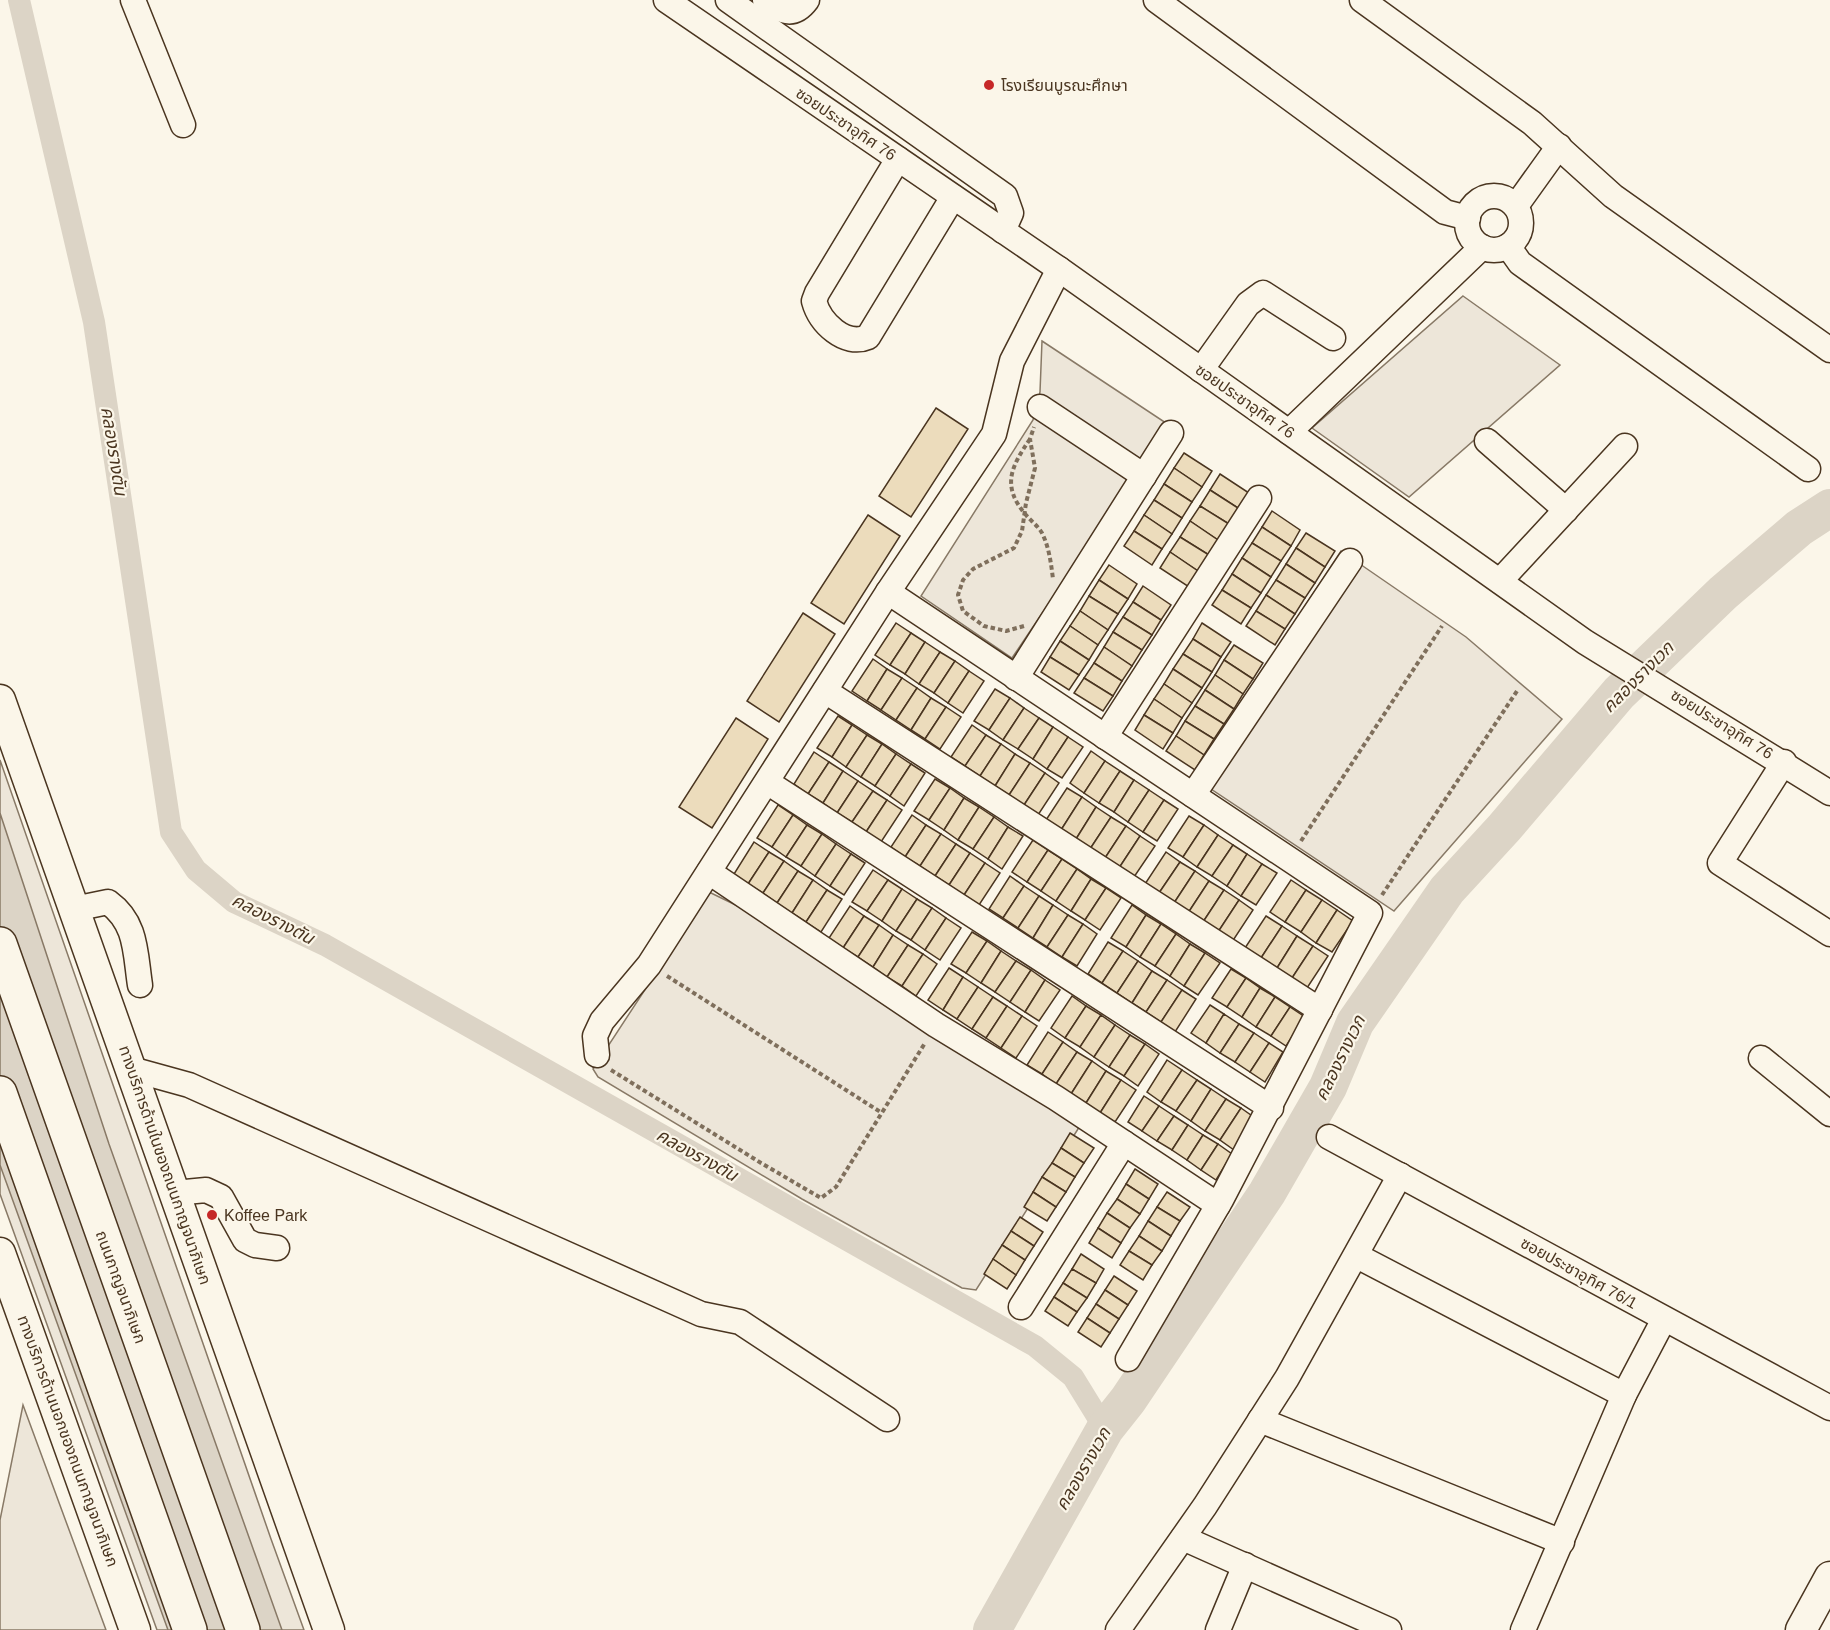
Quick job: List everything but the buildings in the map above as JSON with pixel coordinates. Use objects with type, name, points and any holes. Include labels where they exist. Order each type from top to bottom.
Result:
[{"type":"highway","name":"ถนนกาญจนาภิเษก","points":[[0,944],[243,1630]]},
{"type":"highway","points":[[0,1093],[190,1630]]},
{"type":"main road","name":"ทางบริการด้านในของถนนกาญจนาภิเษก","points":[[0,700],[329,1630]]},
{"type":"main road","name":"ทางบริการด้านนอกของถนนกาญจนาภิเษก","points":[[0,1253],[135,1630]]},
{"type":"main road","points":[[1801,1630],[1829,1581]]},
{"type":"street","points":[[133,0],[183,125]]},
{"type":"street","name":"ซอยประชาอุทิศ 76","points":[[666,0],[1059,269],[1585,642],[1784,762],[1830,793]]},
{"type":"street","points":[[728,0],[1005,196],[1011,213],[1003,231]]},
{"type":"street","points":[[765,0],[782,11],[791,13],[799,10],[807,0]]},
{"type":"street","points":[[1156,0],[1445,212],[1468,218]]},
{"type":"street","points":[[1362,0],[1532,123],[1613,196],[1830,350]]},
{"type":"street","points":[[1515,206],[1559,146]]},
{"type":"street","points":[[898,159],[814,301],[823,320],[848,339],[859,341],[868,337],[953,197]]},
{"type":"street","points":[[1492,196],[1509,200],[1515,206],[1521,224],[1515,240],[1499,249],[1482,247],[1470,235],[1468,218],[1476,203],[1492,196]]},
{"type":"street","points":[[1508,246],[1520,263],[1808,469]]},
{"type":"street","points":[[1289,432],[1482,247]]},
{"type":"street","points":[[597,1055],[596,1036],[602,1021],[649,965],[888,592],[994,434],[1012,361],[1059,269]]},
{"type":"street","points":[[1201,370],[1248,304],[1263,293],[1333,338]]},
{"type":"street","points":[[1040,407],[1144,476]]},
{"type":"street","points":[[1016,678],[1171,433]]},
{"type":"street","points":[[1487,441],[1566,510]]},
{"type":"street","points":[[1500,581],[1625,446]]},
{"type":"street","points":[[1105,737],[1259,498]]},
{"type":"street","points":[[1193,795],[1350,561]]},
{"type":"street","points":[[888,592],[1370,913],[1271,1108],[1218,1205],[1128,1359]]},
{"type":"street","points":[[825,691],[1320,1010]]},
{"type":"street","points":[[1784,762],[1720,862],[1830,934]]},
{"type":"street","points":[[767,782],[1271,1108]]},
{"type":"street","points":[[709,872],[936,1025],[1218,1205]]},
{"type":"street","points":[[74,909],[108,902],[119,910],[131,927],[140,985]]},
{"type":"street","points":[[1761,1058],[1830,1114]]},
{"type":"street","points":[[131,1069],[189,1085],[701,1314],[740,1322],[887,1419]]},
{"type":"street","name":"ซอยประชาอุทิศ 76/1","points":[[1329,1137],[1830,1408]]},
{"type":"street","points":[[1021,1307],[1124,1143]]},
{"type":"street","points":[[1118,1630],[1183,1538],[1287,1378],[1357,1256],[1400,1175]]},
{"type":"street","points":[[175,1193],[206,1190],[221,1197],[245,1240],[255,1245],[277,1248]]},
{"type":"street","points":[[1357,1256],[1624,1395]]},
{"type":"street","points":[[1523,1630],[1624,1395],[1664,1319]]},
{"type":"street","points":[[1260,1420],[1562,1542]]},
{"type":"street","points":[[1183,1538],[1374,1627]]},
{"type":"street","points":[[1218,1630],[1245,1565]]},
{"type":"path","points":[[1040,407],[1030,439],[1015,461],[1010,478],[1012,495],[1024,514],[1041,530],[1050,558],[1054,581],[1050,588]]},
{"type":"path","points":[[1030,439],[1035,468],[1022,531],[1014,548],[973,569],[963,580],[958,595],[963,611],[984,626],[1006,631],[1030,624]]},
{"type":"path","points":[[1289,859],[1442,626]]},
{"type":"path","points":[[1370,913],[1517,690]]},
{"type":"path","points":[[649,965],[882,1113]]},
{"type":"path","points":[[597,1055],[603,1065],[821,1198],[836,1187],[936,1025]]},
{"type":"shaded area","points":[[1463,296],[1560,365],[1409,497],[1312,428]]},
{"type":"shaded area","points":[[1042,341],[1169,425],[1012,658],[921,596],[1033,420],[1040,392]]},
{"type":"shaded area","points":[[1341,551],[1466,637],[1562,719],[1394,911],[1193,777]]},
{"type":"shaded area","points":[[0,760],[304,1630],[157,1630],[0,1194]]},
{"type":"shaded area","points":[[0,813],[109,1144],[282,1630],[168,1630],[0,1165]]},
{"type":"shaded area","points":[[709,892],[748,911],[1076,1116],[1078,1129],[976,1290],[962,1288],[802,1199],[598,1077],[593,1069]]},
{"type":"shaded area","points":[[23,1405],[106,1630],[0,1630],[0,1520]]},
{"type":"waterway","name":"คลองรางตัน","points":[[19,0],[94,322],[171,832],[196,870],[234,902],[325,945],[1035,1346],[1073,1377],[1105,1429]]},
{"type":"waterway","name":"คลองรางเวก","points":[[992,1630],[1105,1429],[1128,1400],[1267,1193],[1328,1087],[1355,1023],[1447,890],[1504,828],[1619,693],[1723,593],[1799,528],[1830,508]]},
{"type":"place","name":"โรงเรียนบูรณะศึกษา","points":[[989,85]]},
{"type":"place","name":"Koffee Park","points":[[212,1215]]}]
